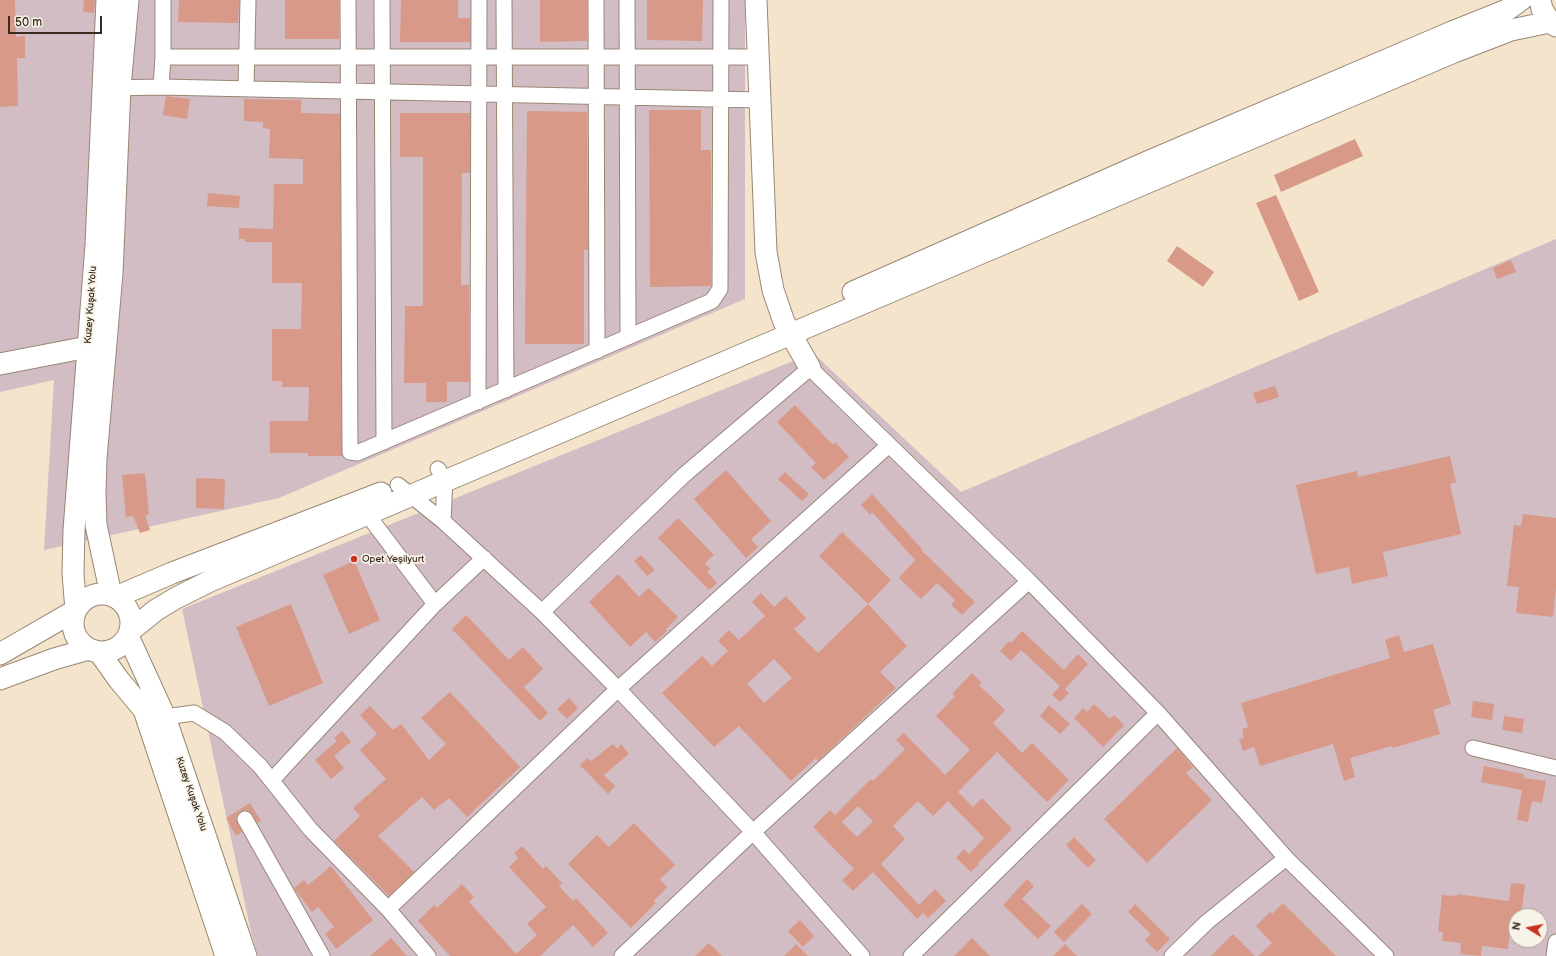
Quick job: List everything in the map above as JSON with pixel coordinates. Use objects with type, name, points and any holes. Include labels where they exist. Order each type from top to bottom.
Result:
[{"type":"street","name":"Kuzey Kuşak Yolu","points":[[107,0],[112,88],[112,273],[94,494],[96,525],[113,596]]},
{"type":"street","name":"Kuzey Kuşak Yolu","points":[[76,610],[73,574],[74,530],[96,245],[112,88],[128,0]]},
{"type":"street","points":[[161,87],[163,57],[163,0]]},
{"type":"street","points":[[246,89],[248,0]]},
{"type":"street","points":[[348,0],[350,452],[357,453],[712,301],[720,289],[721,0]]},
{"type":"street","points":[[382,0],[384,442]]},
{"type":"street","points":[[478,0],[478,402]]},
{"type":"street","points":[[504,0],[506,390]]},
{"type":"street","points":[[596,0],[597,351]]},
{"type":"street","points":[[627,0],[628,338]]},
{"type":"street","points":[[756,0],[757,57],[766,252],[773,290],[788,328],[810,368],[1029,581],[1158,713],[1286,858],[1386,956]]},
{"type":"street","points":[[788,328],[1146,162],[1507,10],[1521,0]]},
{"type":"street","points":[[113,596],[172,573],[404,490],[788,328],[1454,52],[1511,30],[1553,24],[1542,9],[1540,0]]},
{"type":"street","points":[[163,57],[757,57]]},
{"type":"street","points":[[112,88],[161,87],[759,100]]},
{"type":"street","points":[[0,364],[88,347]]},
{"type":"street","points":[[542,612],[684,475],[810,368]]},
{"type":"street","points":[[388,909],[618,688],[889,445]]},
{"type":"street","points":[[441,474],[443,521]]},
{"type":"street","points":[[0,679],[54,659],[94,650],[109,651],[118,647],[129,634],[156,610],[176,598],[204,584],[367,514],[404,490]]},
{"type":"street","points":[[404,490],[443,521],[484,558],[542,612],[618,688],[753,832],[862,956]]},
{"type":"street","points":[[367,514],[435,604]]},
{"type":"street","points":[[272,780],[435,604],[484,558]]},
{"type":"street","points":[[622,956],[753,832],[1029,581]]},
{"type":"street","points":[[94,650],[81,643],[73,625],[76,610],[84,600],[92,595],[102,593],[113,596],[126,605],[132,622],[129,634]]},
{"type":"street","points":[[0,654],[76,610]]},
{"type":"street","name":"Kuzey Kuşak Yolu","points":[[129,634],[165,717],[246,956]]},
{"type":"street","name":"Kuzey Kuşak Yolu","points":[[94,650],[144,710],[226,956]]},
{"type":"street","points":[[165,717],[194,713],[225,732],[260,766],[310,829],[388,909],[428,956]]},
{"type":"street","points":[[911,956],[1158,713]]},
{"type":"street","points":[[1473,748],[1556,768]]},
{"type":"street","points":[[245,819],[322,956]]},
{"type":"street","points":[[1172,956],[1207,922],[1286,858]]},
{"type":"street","points":[[1554,956],[1556,942]]},
{"type":"shaded area","points":[[0,0],[745,0],[745,299],[279,498],[44,550],[54,380],[0,392]]},
{"type":"shaded area","points":[[1556,239],[1556,956],[258,956],[251,932],[182,609],[813,353],[961,492]]},
{"type":"building","points":[[0,0],[15,0],[16,37],[25,36],[25,58],[17,58],[18,106],[0,107]]},
{"type":"building","points":[[84,0],[95,0],[94,13],[83,12]]},
{"type":"building","points":[[179,0],[239,0],[238,23],[178,22]]},
{"type":"building","points":[[285,0],[339,0],[339,39],[285,39]]},
{"type":"building","points":[[401,0],[458,0],[458,18],[470,18],[470,42],[400,42]]},
{"type":"building","points":[[540,0],[587,0],[587,41],[540,42]]},
{"type":"building","points":[[647,0],[703,0],[702,41],[647,40]]},
{"type":"building","points":[[166,96],[190,99],[187,119],[163,115]]},
{"type":"building","points":[[244,99],[301,100],[301,113],[340,114],[342,456],[308,456],[308,453],[270,453],[270,421],[308,421],[309,387],[282,387],[282,381],[272,381],[272,329],[301,329],[302,283],[272,283],[272,242],[245,242],[245,239],[239,239],[239,228],[273,229],[274,184],[303,184],[303,159],[269,158],[270,129],[263,128],[263,122],[244,121]]},
{"type":"building","points":[[649,110],[701,110],[701,150],[711,150],[711,286],[650,287]]},
{"type":"building","points":[[527,111],[587,112],[588,250],[584,250],[584,344],[525,344]]},
{"type":"building","points":[[400,113],[470,113],[470,173],[462,173],[461,285],[469,285],[469,382],[447,382],[447,402],[426,402],[426,383],[404,383],[405,306],[423,306],[423,157],[400,157]]},
{"type":"building","points":[[1355,139],[1363,156],[1281,192],[1274,175]]},
{"type":"building","points":[[208,193],[240,196],[239,208],[207,206]]},
{"type":"building","points":[[1276,195],[1319,292],[1299,301],[1256,203]]},
{"type":"building","points":[[1177,246],[1214,272],[1203,287],[1167,261]]},
{"type":"building","points":[[1511,260],[1516,272],[1497,279],[1493,268]]},
{"type":"building","points":[[1275,386],[1279,397],[1257,404],[1253,393]]},
{"type":"building","points":[[795,405],[833,445],[835,442],[849,457],[824,480],[811,467],[816,463],[777,422]]},
{"type":"building","points":[[1450,456],[1456,482],[1450,484],[1461,534],[1383,552],[1388,576],[1352,584],[1349,567],[1316,574],[1296,485],[1357,471],[1358,477]]},
{"type":"building","points":[[726,470],[771,521],[751,539],[758,547],[746,558],[694,499]]},
{"type":"building","points":[[785,472],[809,494],[802,501],[778,479]]},
{"type":"building","points":[[145,473],[149,514],[145,515],[150,530],[140,533],[133,516],[126,517],[122,475]]},
{"type":"building","points":[[196,478],[225,479],[224,509],[196,508]]},
{"type":"building","points":[[872,494],[922,549],[921,550],[975,602],[962,615],[951,605],[955,600],[937,583],[921,599],[899,578],[915,560],[872,512],[870,515],[861,505]]},
{"type":"building","points":[[1523,514],[1556,518],[1556,589],[1553,617],[1516,613],[1519,587],[1507,586],[1514,525],[1521,526]]},
{"type":"building","points":[[678,518],[714,555],[705,563],[710,569],[707,572],[717,583],[709,590],[658,538]]},
{"type":"building","points":[[842,532],[891,580],[868,604],[819,556]]},
{"type":"building","points":[[641,555],[655,570],[647,576],[634,561]]},
{"type":"building","points":[[354,561],[380,620],[349,634],[323,575]]},
{"type":"building","points":[[618,574],[639,597],[649,588],[678,617],[666,629],[667,631],[655,642],[646,632],[630,647],[589,602]]},
{"type":"building","points":[[761,593],[774,607],[786,596],[806,618],[794,629],[818,653],[868,604],[907,646],[880,672],[896,688],[818,761],[816,758],[791,781],[739,726],[714,747],[662,693],[702,656],[712,666],[728,651],[718,641],[729,630],[739,640],[765,616],[752,602]],"holes":[[[774,659],[792,678],[764,703],[747,684]]]},
{"type":"building","points":[[291,604],[323,683],[269,706],[236,627]]},
{"type":"building","points":[[466,615],[509,660],[523,647],[543,669],[524,687],[548,713],[540,721],[452,629]]},
{"type":"building","points":[[1022,631],[1064,670],[1078,654],[1088,664],[1065,689],[1069,693],[1060,702],[1052,695],[1060,686],[1021,650],[1011,661],[1000,651],[1009,641],[1011,643]]},
{"type":"building","points":[[1399,635],[1404,652],[1433,644],[1451,704],[1433,710],[1440,734],[1393,748],[1392,746],[1350,758],[1355,777],[1344,781],[1333,744],[1260,766],[1254,747],[1243,751],[1239,739],[1244,738],[1242,729],[1248,727],[1241,703],[1390,658],[1385,640]]},
{"type":"building","points":[[972,673],[982,683],[979,685],[1005,710],[993,723],[1022,753],[1032,743],[1069,780],[1047,802],[997,752],[958,792],[973,807],[982,798],[1012,829],[971,872],[956,858],[964,849],[969,854],[984,838],[948,801],[933,816],[918,801],[893,826],[905,839],[881,864],[919,905],[935,889],[946,901],[928,918],[923,913],[917,919],[873,872],[853,891],[842,880],[854,869],[813,827],[830,810],[835,815],[871,779],[873,781],[905,749],[896,740],[904,733],[945,775],[970,750],[936,716],[955,696],[952,694]],"holes":[[[858,806],[873,821],[857,837],[842,822]]]},
{"type":"building","points":[[450,692],[520,767],[467,817],[449,798],[434,810],[422,797],[378,836],[414,872],[389,896],[334,841],[360,816],[353,808],[386,779],[360,750],[377,734],[360,715],[370,706],[393,730],[401,724],[429,760],[446,744],[421,718]]},
{"type":"building","points":[[569,698],[578,708],[567,719],[557,709]]},
{"type":"building","points":[[1473,701],[1494,704],[1492,720],[1471,717]]},
{"type":"building","points":[[1094,704],[1110,719],[1114,715],[1124,725],[1103,747],[1074,718],[1083,708],[1087,712]]},
{"type":"building","points":[[1049,705],[1070,724],[1060,734],[1040,716]]},
{"type":"building","points":[[1504,716],[1524,719],[1522,733],[1502,730]]},
{"type":"building","points":[[342,731],[351,742],[334,756],[344,768],[331,779],[315,760],[337,741],[334,738]]},
{"type":"building","points":[[613,744],[617,749],[621,744],[629,754],[604,775],[615,786],[608,794],[580,765],[587,758],[591,761]]},
{"type":"building","points":[[1177,748],[1193,767],[1186,773],[1212,800],[1147,863],[1104,819]]},
{"type":"building","points":[[1484,766],[1524,774],[1524,778],[1546,781],[1542,803],[1532,801],[1528,822],[1517,820],[1522,790],[1481,782]]},
{"type":"building","points":[[250,803],[261,821],[257,823],[249,811],[240,811],[236,819],[242,832],[236,836],[226,818]]},
{"type":"building","points":[[634,823],[675,865],[660,879],[667,887],[654,901],[656,903],[631,928],[568,864],[597,835],[609,847]]},
{"type":"building","points":[[1074,837],[1096,860],[1088,868],[1066,845]]},
{"type":"building","points":[[522,846],[543,869],[546,866],[562,883],[559,886],[573,901],[576,898],[608,933],[593,947],[573,925],[540,956],[450,956],[418,921],[434,905],[437,908],[462,884],[474,897],[469,902],[516,954],[537,935],[527,924],[546,907],[509,867],[518,858],[514,853]]},
{"type":"building","points":[[331,866],[373,920],[336,949],[325,934],[334,927],[318,907],[312,912],[294,888],[304,880],[308,885]]},
{"type":"building","points":[[1027,879],[1034,886],[1022,899],[1051,926],[1038,939],[1003,905]]},
{"type":"building","points":[[1511,883],[1525,884],[1522,908],[1508,908],[1508,949],[1482,946],[1481,956],[1460,954],[1461,943],[1442,941],[1443,932],[1438,931],[1442,895],[1457,896],[1457,894],[1509,901]]},
{"type":"building","points":[[1283,903],[1336,956],[1258,956],[1272,943],[1256,926],[1270,912],[1272,914]]},
{"type":"building","points":[[1082,904],[1092,914],[1064,942],[1054,932]]},
{"type":"building","points":[[1135,904],[1170,939],[1157,952],[1145,940],[1151,934],[1128,912]]},
{"type":"building","points":[[800,920],[814,936],[803,947],[788,931]]},
{"type":"building","points":[[1233,934],[1255,956],[1211,956]]},
{"type":"building","points":[[391,938],[407,956],[370,956]]},
{"type":"building","points":[[972,938],[990,956],[954,956]]},
{"type":"building","points":[[709,943],[722,956],[695,956]]},
{"type":"building","points":[[796,944],[808,956],[784,956]]},
{"type":"building","points":[[1065,944],[1077,956],[1053,956]]},
{"type":"place","name":"Opet Yeşilyurt","points":[[354,559]]}]
